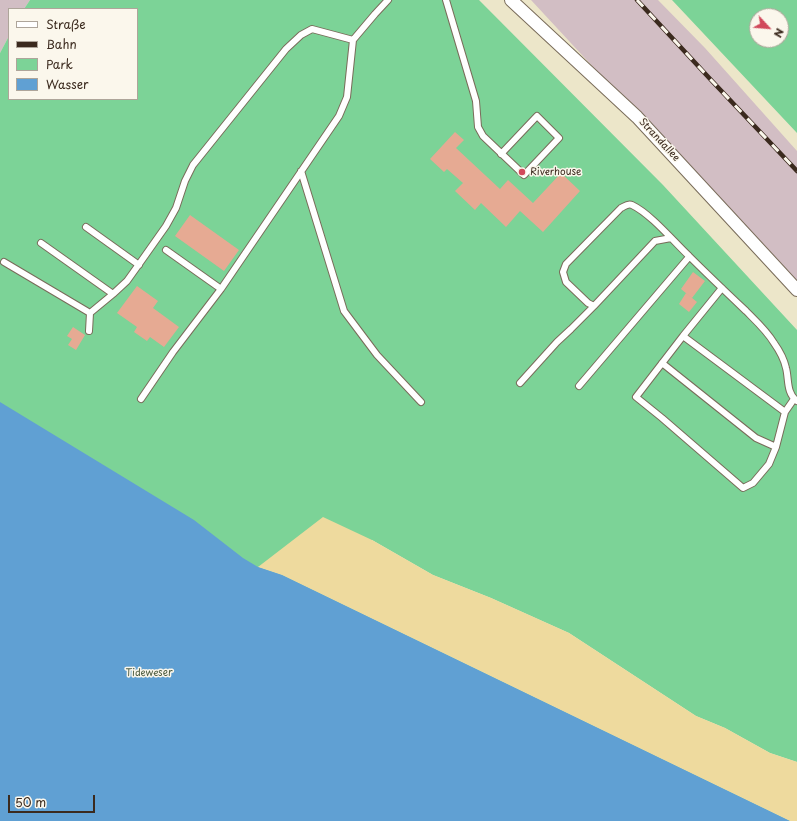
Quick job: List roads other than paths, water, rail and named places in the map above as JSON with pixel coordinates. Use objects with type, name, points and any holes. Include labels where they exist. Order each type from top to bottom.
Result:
[{"type":"street","name":"Strandallee","points":[[510,0],[637,116],[797,290]]},
{"type":"lane","points":[[141,399],[173,352],[221,289],[339,116],[347,97],[353,40],[388,0]]},
{"type":"lane","points":[[446,0],[476,102],[478,127],[483,136],[524,175],[559,138],[537,116],[502,154]]},
{"type":"lane","points":[[89,331],[90,313],[127,281],[166,226],[176,208],[185,181],[193,165],[286,49],[301,35],[312,29],[353,40]]},
{"type":"lane","points":[[301,171],[344,311],[377,354],[420,402]]},
{"type":"lane","points":[[594,306],[588,303],[566,282],[563,272],[566,264],[621,208],[630,204],[649,217],[689,257],[722,288],[769,334],[780,351],[786,367],[788,385],[795,400],[785,412],[776,447],[769,464],[753,483],[743,488],[636,397],[722,288]]},
{"type":"lane","points":[[86,227],[139,265]]},
{"type":"lane","points":[[520,383],[557,342],[594,306],[655,241],[671,238]]},
{"type":"lane","points":[[41,243],[113,294]]},
{"type":"lane","points":[[166,250],[221,289]]},
{"type":"lane","points":[[579,386],[689,257]]},
{"type":"lane","points":[[4,262],[90,313]]},
{"type":"lane","points":[[683,336],[785,412]]},
{"type":"lane","points":[[662,363],[756,438],[776,447]]},
{"type":"water","name":"Tideweser","points":[[0,402],[194,520],[243,558],[258,567],[282,575],[790,821],[0,821]]},
{"type":"railway","points":[[637,0],[797,171]]},
{"type":"place","name":"Riverhouse","points":[[522,172]]}]
